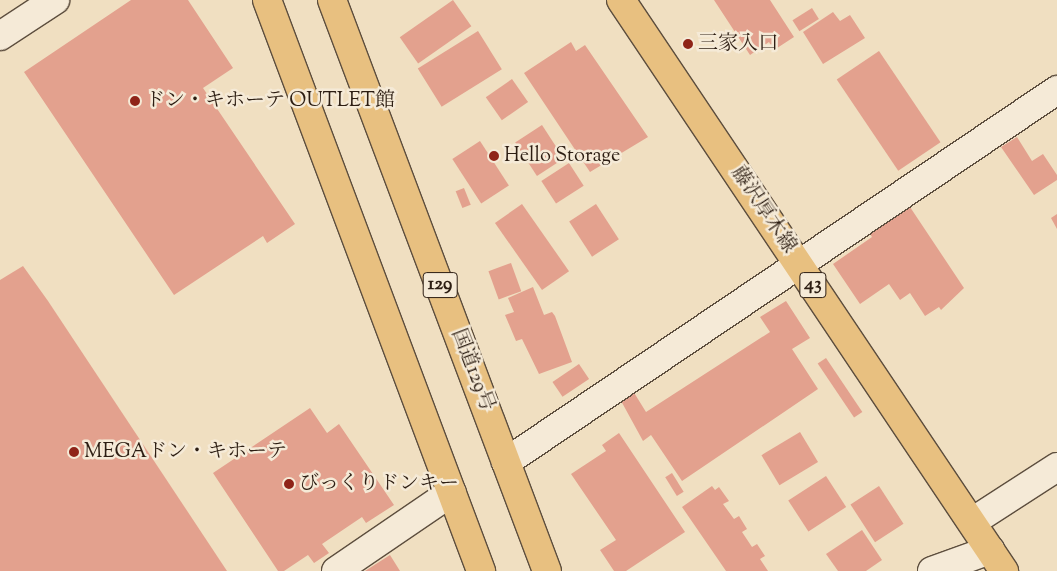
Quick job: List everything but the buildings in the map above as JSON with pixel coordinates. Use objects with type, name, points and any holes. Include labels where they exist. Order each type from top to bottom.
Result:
[{"type":"main road","points":[[267,0],[481,571]]},
{"type":"main road","name":"国道129号","points":[[332,0],[547,571]]},
{"type":"main road","name":"藤沢厚木線","points":[[621,0],[997,560]]},
{"type":"street","points":[[0,36],[55,0]]},
{"type":"street","points":[[506,462],[1057,90]]},
{"type":"street","points":[[972,522],[1057,467]]},
{"type":"street","points":[[336,571],[452,492]]},
{"type":"street","points":[[932,571],[997,560]]},
{"type":"place","name":"三家入口","points":[[688,44]]},
{"type":"place","name":"ドン・キホーテ OUTLET館","points":[[135,101]]},
{"type":"place","name":"Hello Storage","points":[[494,156]]},
{"type":"place","name":"MEGAドン・キホーテ","points":[[74,452]]},
{"type":"place","name":"びっくりドンキー","points":[[289,484]]}]
